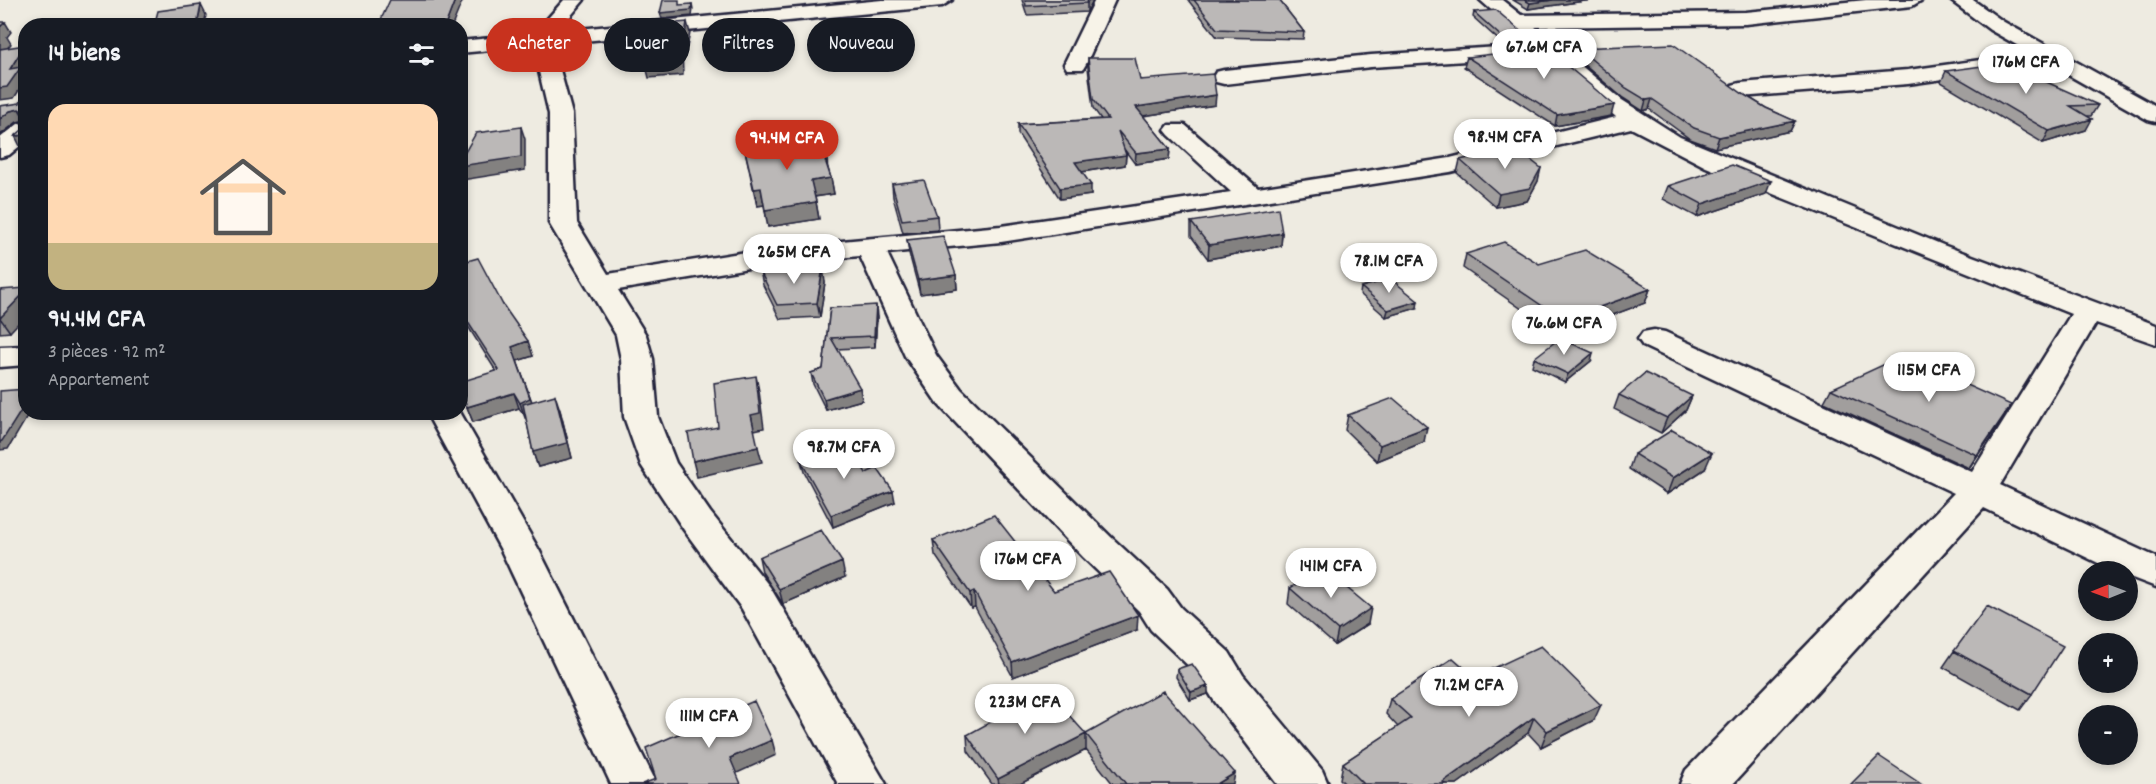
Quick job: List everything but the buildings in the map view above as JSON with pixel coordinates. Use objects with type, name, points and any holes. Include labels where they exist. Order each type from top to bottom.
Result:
[{"type":"street","points":[[558,18],[574,0]]},
{"type":"street","points":[[592,33],[942,0]]},
{"type":"street","points":[[1075,64],[1106,0]]},
{"type":"street","points":[[1490,0],[1517,21],[1546,50],[1634,120],[1700,154],[1885,232],[2156,335]]},
{"type":"street","points":[[1517,21],[1746,18],[1801,14],[1912,0]]},
{"type":"street","points":[[1960,0],[1997,26],[2156,115]]},
{"type":"street","points":[[468,47],[486,45]]},
{"type":"street","points":[[1224,77],[1338,63],[1546,50]]},
{"type":"street","points":[[1740,90],[1908,77],[2050,57]]},
{"type":"street","points":[[549,72],[561,122],[563,181],[560,205],[563,223],[631,335],[637,359],[640,417],[659,465],[697,521],[756,598],[863,784]]},
{"type":"street","points":[[602,284],[768,257],[1001,234],[1252,197],[1450,165],[1634,120]]},
{"type":"street","points":[[1177,130],[1252,197]]},
{"type":"street","points":[[0,150],[18,135]]},
{"type":"street","points":[[870,247],[921,356],[949,396],[1097,547],[1153,600],[1166,619],[1214,664],[1228,687],[1305,784]]},
{"type":"street","points":[[1703,784],[1979,490],[2088,311]]},
{"type":"street","points":[[1654,339],[2156,573]]},
{"type":"street","points":[[0,357],[18,356]]},
{"type":"street","points":[[447,420],[520,550],[634,784]]}]
